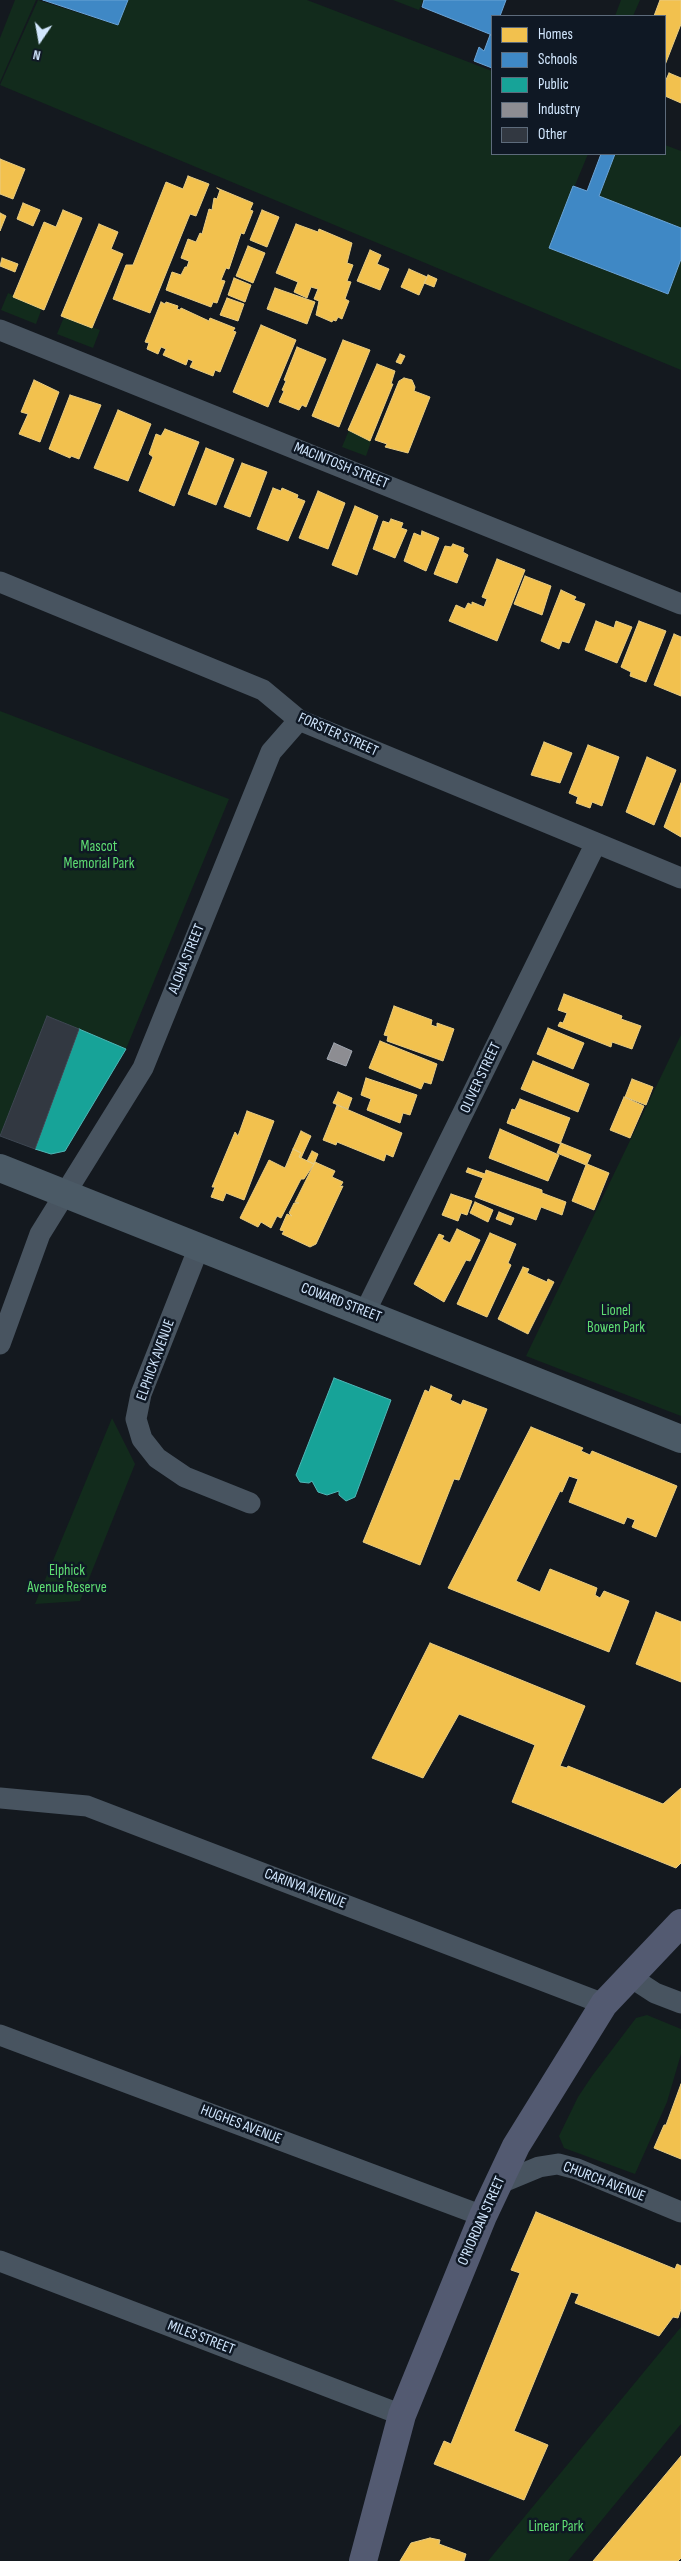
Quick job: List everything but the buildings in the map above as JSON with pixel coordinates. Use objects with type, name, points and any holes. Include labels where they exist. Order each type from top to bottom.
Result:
[{"type":"main road","name":"O'RIORDAN STREET","points":[[363,2561],[402,2415],[483,2216],[516,2146],[604,2004],[681,1923]]},
{"type":"street","name":"MACINTOSH STREET","points":[[0,330],[681,604]]},
{"type":"street","name":"FORSTER STREET","points":[[0,582],[263,690],[298,720],[681,878]]},
{"type":"street","name":"ALOHA STREET","points":[[0,1344],[40,1234],[143,1068],[271,752],[298,720]]},
{"type":"street","name":"OLIVER STREET","points":[[364,1312],[596,843]]},
{"type":"street","name":"COWARD STREET","points":[[0,1168],[681,1439]]},
{"type":"street","name":"ELPHICK AVENUE","points":[[199,1247],[141,1394],[136,1419],[142,1439],[157,1458],[185,1477],[250,1503]]},
{"type":"street","name":"CARINYA AVENUE","points":[[0,1798],[86,1806],[604,2004]]},
{"type":"street","points":[[629,1976],[655,1993],[681,2003]]},
{"type":"street","name":"HUGHES AVENUE","points":[[0,2035],[483,2216]]},
{"type":"street","name":"CHURCH AVENUE","points":[[498,2184],[539,2166],[558,2164],[577,2169],[681,2212]]},
{"type":"street","name":"MILES STREET","points":[[0,2261],[402,2415]]},
{"type":"green space","points":[[15,0],[36,0],[0,82],[0,38]]},
{"type":"green space","points":[[38,0],[117,25],[128,0],[307,0],[491,71],[491,155],[588,155],[549,248],[667,294],[681,259],[681,370],[0,85]]},
{"type":"green space","points":[[393,0],[423,0],[419,10]]},
{"type":"green space","points":[[621,0],[640,0],[633,15],[615,15]]},
{"type":"green space","points":[[666,145],[681,151],[681,228],[599,196],[615,155],[666,155]]},
{"type":"green space","points":[[8,293],[42,308],[36,324],[1,310]]},
{"type":"green space","points":[[64,317],[100,330],[93,348],[57,334]]},
{"type":"green space","points":[[349,430],[371,442],[366,456],[342,447]]},
{"type":"green space","name":"Mascot Memorial Park","points":[[0,711],[229,799],[126,1049],[47,1016],[0,1136]]},
{"type":"green space","name":"Lionel Bowen Park","points":[[681,1035],[681,1416],[526,1356]]},
{"type":"green space","name":"Elphick Avenue Reserve","points":[[112,1418],[135,1464],[80,1601],[35,1604]]},
{"type":"green space","points":[[647,2015],[681,2029],[681,2054],[667,2102],[635,2174],[564,2148],[559,2136],[578,2097],[592,2076],[636,2018]]},
{"type":"green space","name":"Linear Park","points":[[681,2327],[681,2424],[568,2561],[488,2561]]}]
